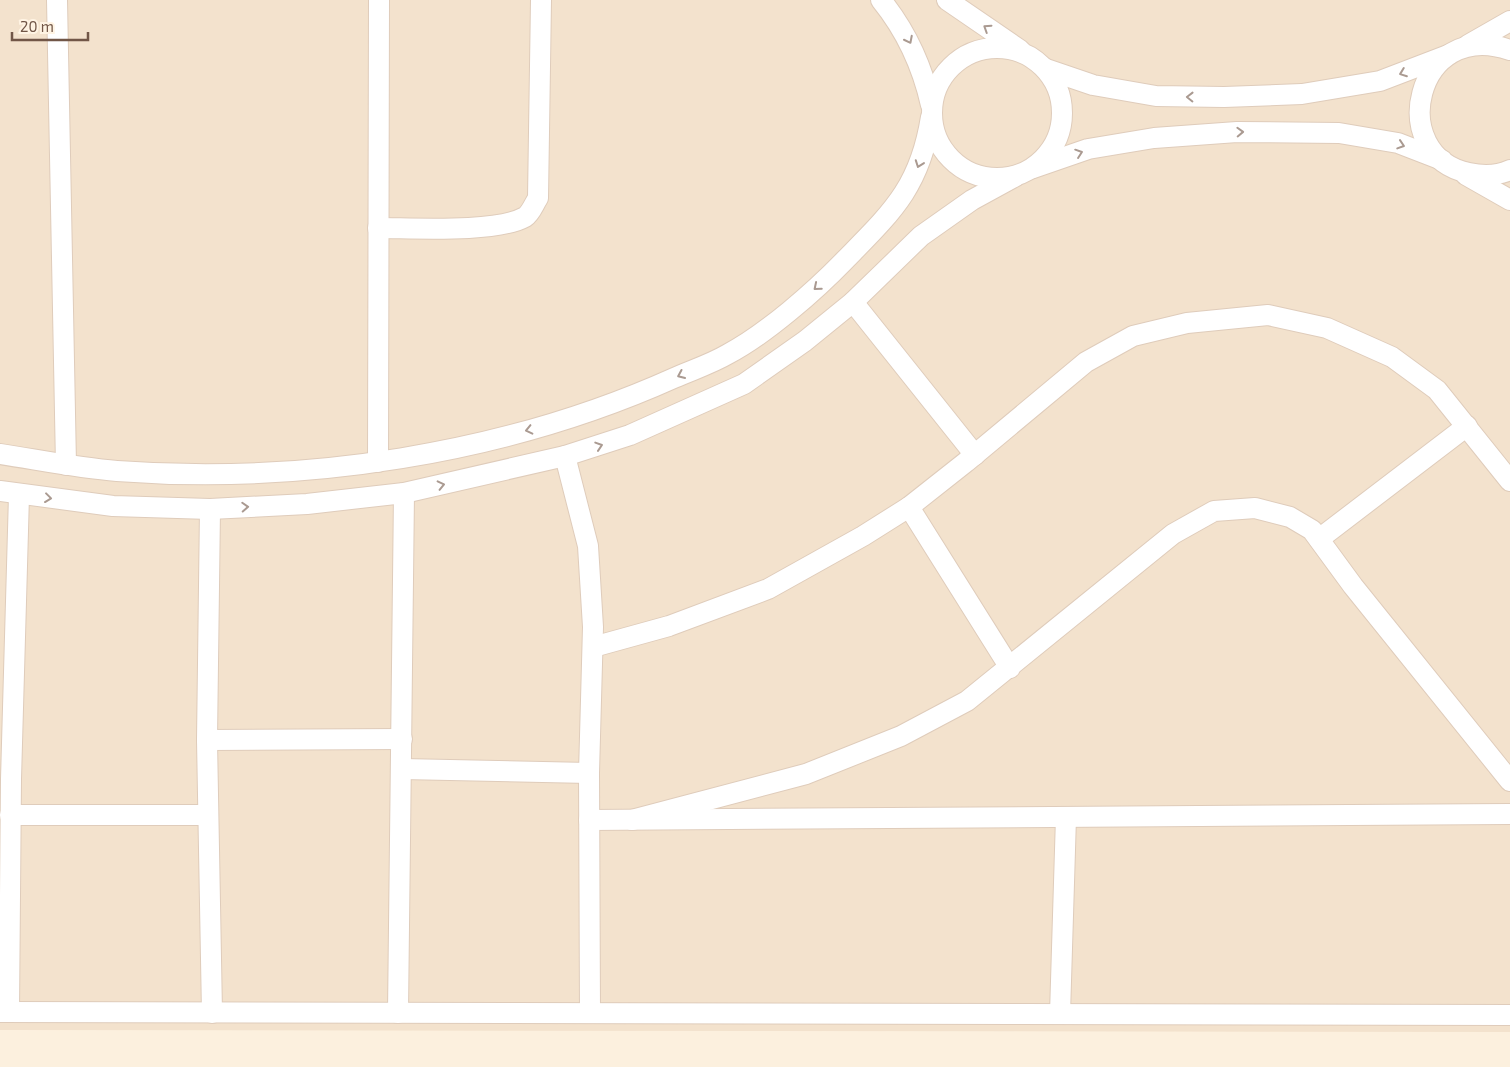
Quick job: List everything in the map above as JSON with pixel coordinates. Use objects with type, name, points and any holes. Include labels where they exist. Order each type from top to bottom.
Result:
[{"type":"street","points":[[57,0],[66,464]]},
{"type":"street","points":[[378,462],[379,0]]},
{"type":"street","points":[[378,228],[490,227],[509,224],[527,216],[538,198],[541,0]]},
{"type":"street","points":[[881,0],[900,22],[916,54],[926,81],[936,138],[946,154],[960,168],[977,176],[996,179],[1024,172],[1088,150],[1154,138],[1237,132],[1339,133],[1398,143],[1442,160],[1510,200]]},
{"type":"street","points":[[947,0],[1046,68],[1093,85],[1156,96],[1224,97],[1302,94],[1380,81],[1480,44],[1498,46],[1510,50]]},
{"type":"street","points":[[1442,160],[1430,147],[1423,131],[1419,114],[1420,96],[1427,80],[1437,65],[1455,52],[1510,21]]},
{"type":"street","points":[[0,454],[116,471],[211,474],[303,470],[405,459],[561,422],[622,401],[729,354],[782,317],[829,277],[894,210],[915,175],[927,144],[931,111],[937,86],[949,68],[966,55],[987,48],[1008,48],[1028,55]]},
{"type":"street","points":[[1046,68],[1058,88],[1063,110],[1060,133],[1050,153],[1024,172],[972,200],[921,236],[853,302],[805,341],[744,384],[630,435],[565,456],[404,493],[307,504],[210,509],[113,506],[9,493],[5,779],[10,815],[4,1012],[1510,1015]]},
{"type":"street","points":[[1460,171],[1481,176],[1503,174],[1510,170]]},
{"type":"street","points":[[853,302],[975,455]]},
{"type":"street","points":[[593,646],[669,626],[768,589],[863,536],[909,506],[975,455],[1086,362],[1133,336],[1187,323],[1268,315],[1327,328],[1392,357],[1437,390],[1510,481]]},
{"type":"street","points":[[1319,539],[1467,426]]},
{"type":"street","points":[[565,456],[588,546],[593,646],[589,774],[590,1014]]},
{"type":"street","points":[[398,1013],[404,493]]},
{"type":"street","points":[[909,506],[1010,668]]},
{"type":"street","points":[[632,820],[806,774],[901,736],[967,702],[1173,534],[1214,511],[1255,508],[1290,517],[1312,530],[1353,586],[1510,781]]},
{"type":"street","points":[[210,509],[207,740],[212,1013]]},
{"type":"street","points":[[207,740],[402,739]]},
{"type":"street","points":[[402,768],[589,774]]},
{"type":"street","points":[[589,820],[1510,814]]},
{"type":"street","points":[[10,815],[208,815]]},
{"type":"street","points":[[1060,1014],[1066,817]]},
{"type":"shaded area","points":[[0,0],[1510,0],[1510,1032],[0,1030]]}]
